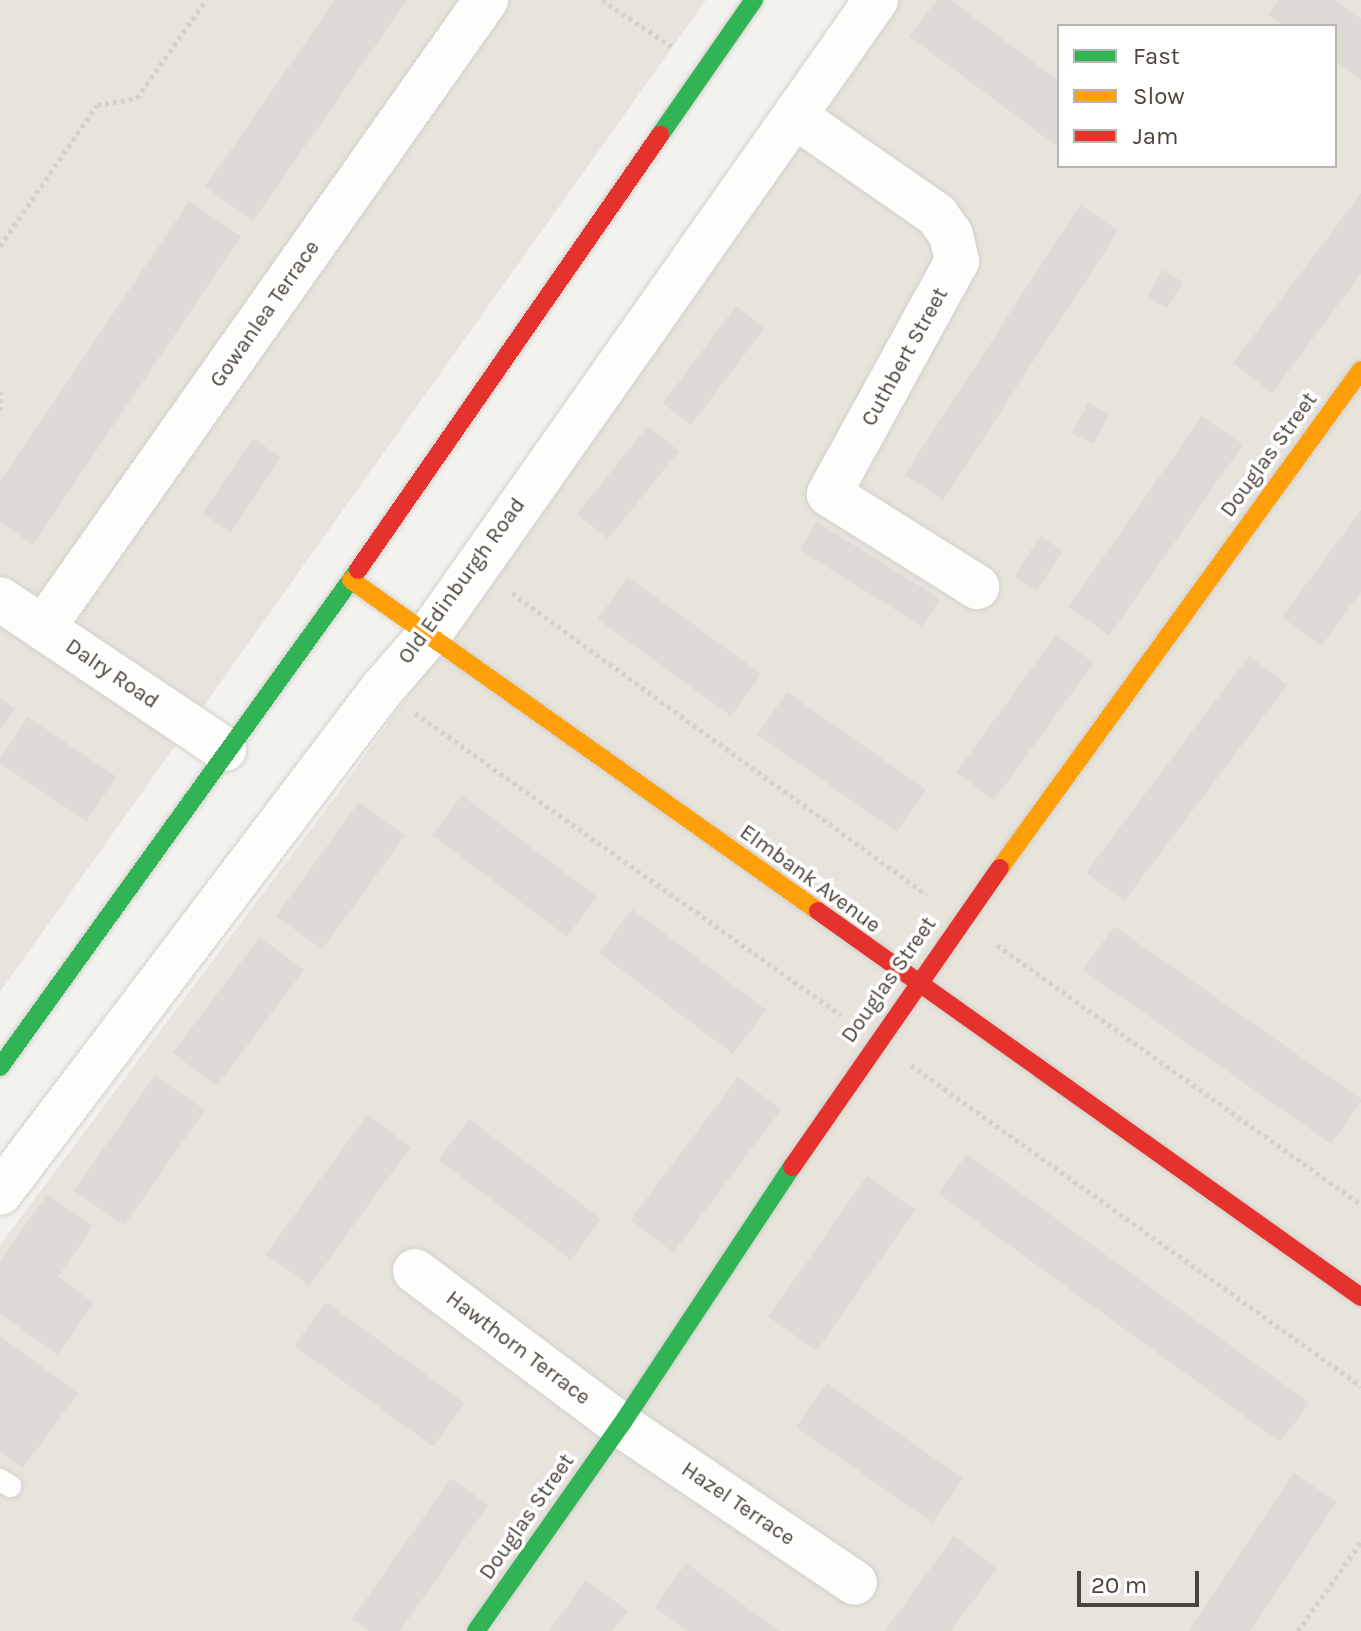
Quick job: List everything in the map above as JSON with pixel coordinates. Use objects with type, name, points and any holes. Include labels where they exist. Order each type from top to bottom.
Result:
[{"type":"street","name":"Gowanlea Terrace","points":[[43,628],[486,0]]},
{"type":"street","points":[[0,1067],[224,749],[351,580],[754,0]]},
{"type":"street","name":"Old Edinburgh Road","points":[[1,1191],[372,701],[429,635],[876,0]]},
{"type":"street","name":"Cuthbert Street","points":[[796,117],[937,215],[951,235],[957,261],[829,494],[977,587]]},
{"type":"street","name":"Douglas Street","points":[[476,1631],[621,1425],[960,919],[1361,370]]},
{"type":"street","name":"Elmbank Avenue","points":[[351,580],[915,984],[1361,1297]]},
{"type":"street","name":"Dalry Road","points":[[0,599],[224,749]]},
{"type":"street","name":"Hawthorn Terrace","points":[[415,1271],[621,1425]]},
{"type":"street","name":"Hazel Terrace","points":[[621,1425],[855,1583]]},
{"type":"path","points":[[0,246],[97,105],[137,98],[206,0]]},
{"type":"path","points":[[602,0],[705,69]]},
{"type":"path","points":[[0,391],[0,415]]},
{"type":"path","points":[[475,566],[960,919],[1361,1205]]},
{"type":"path","points":[[1298,1631],[1361,1542]]},
{"type":"shaded area","points":[[0,0],[706,0],[0,992]]},
{"type":"shaded area","points":[[901,0],[1361,0],[1361,1631],[0,1631],[0,1245],[341,789]]},
{"type":"building","points":[[335,0],[407,0],[253,221],[205,187]]},
{"type":"building","points":[[937,0],[951,0],[1057,80],[1057,147],[909,36]]},
{"type":"building","points":[[1279,0],[1334,0],[1361,19],[1361,80],[1337,63],[1337,24],[1281,24],[1268,15]]},
{"type":"building","points":[[1361,193],[1361,274],[1272,393],[1233,363]]},
{"type":"building","points":[[189,201],[241,236],[33,545],[0,522],[0,482]]},
{"type":"building","points":[[1080,205],[1119,230],[943,500],[905,475]]},
{"type":"building","points":[[1163,270],[1183,282],[1167,308],[1147,297]]},
{"type":"building","points":[[736,306],[765,328],[691,425],[663,403]]},
{"type":"building","points":[[1088,403],[1109,414],[1093,444],[1072,433]]},
{"type":"building","points":[[1202,416],[1243,445],[1109,636],[1068,607]]},
{"type":"building","points":[[648,426],[679,451],[608,539],[577,514]]},
{"type":"building","points":[[253,438],[281,457],[230,532],[202,513]]},
{"type":"building","points":[[1361,510],[1361,592],[1321,646],[1282,617]]},
{"type":"building","points":[[817,522],[940,599],[922,627],[800,550]]},
{"type":"building","points":[[1040,536],[1063,551],[1037,591],[1014,576]]},
{"type":"building","points":[[628,577],[761,674],[731,716],[597,619]]},
{"type":"building","points":[[1056,635],[1094,663],[994,800],[956,773]]},
{"type":"building","points":[[1249,656],[1287,685],[1124,901],[1086,872]]},
{"type":"building","points":[[787,692],[926,790],[896,832],[757,735]]},
{"type":"building","points":[[0,698],[15,709],[0,729]]},
{"type":"building","points":[[28,717],[117,777],[87,822],[0,763],[0,759]]},
{"type":"building","points":[[462,795],[597,897],[567,937],[432,835]]},
{"type":"building","points":[[359,802],[405,836],[322,950],[276,916]]},
{"type":"building","points":[[632,909],[766,1010],[733,1054],[599,953]]},
{"type":"building","points":[[1114,926],[1361,1099],[1331,1144],[1083,970]]},
{"type":"building","points":[[260,937],[304,970],[217,1086],[173,1053]]},
{"type":"building","points":[[155,1075],[205,1110],[124,1225],[74,1191]]},
{"type":"building","points":[[738,1077],[781,1109],[673,1252],[630,1220]]},
{"type":"building","points":[[367,1115],[411,1147],[310,1286],[266,1254]]},
{"type":"building","points":[[469,1119],[602,1219],[571,1260],[438,1160]]},
{"type":"building","points":[[967,1154],[1309,1403],[1280,1442],[938,1194]]},
{"type":"building","points":[[867,1176],[915,1210],[817,1351],[768,1317]]},
{"type":"building","points":[[47,1194],[93,1226],[58,1277],[94,1303],[58,1355],[0,1314],[0,1261]]},
{"type":"building","points":[[326,1302],[465,1403],[433,1447],[294,1346]]},
{"type":"building","points":[[0,1336],[78,1393],[23,1468],[0,1452]]},
{"type":"building","points":[[827,1383],[963,1478],[932,1522],[796,1427]]},
{"type":"building","points":[[1294,1473],[1337,1502],[1250,1631],[1189,1631]]},
{"type":"building","points":[[451,1478],[488,1505],[400,1631],[369,1631],[352,1619]]},
{"type":"building","points":[[954,1536],[997,1568],[951,1631],[885,1631]]},
{"type":"building","points":[[686,1563],[779,1631],[687,1631],[654,1607]]},
{"type":"building","points":[[586,1580],[628,1611],[613,1631],[549,1631]]},
{"type":"traffic: fast","points":[[660,135],[754,0]]},
{"type":"traffic: fast","points":[[0,1067],[358,570]]},
{"type":"traffic: fast","points":[[476,1631],[621,1425],[792,1167]]},
{"type":"traffic: slow","points":[[1000,868],[1361,370]]},
{"type":"traffic: slow","points":[[351,580],[818,911]]},
{"type":"traffic: jam","points":[[358,570],[660,135]]},
{"type":"traffic: jam","points":[[792,1167],[1000,868]]},
{"type":"traffic: jam","points":[[818,911],[1361,1297]]}]
